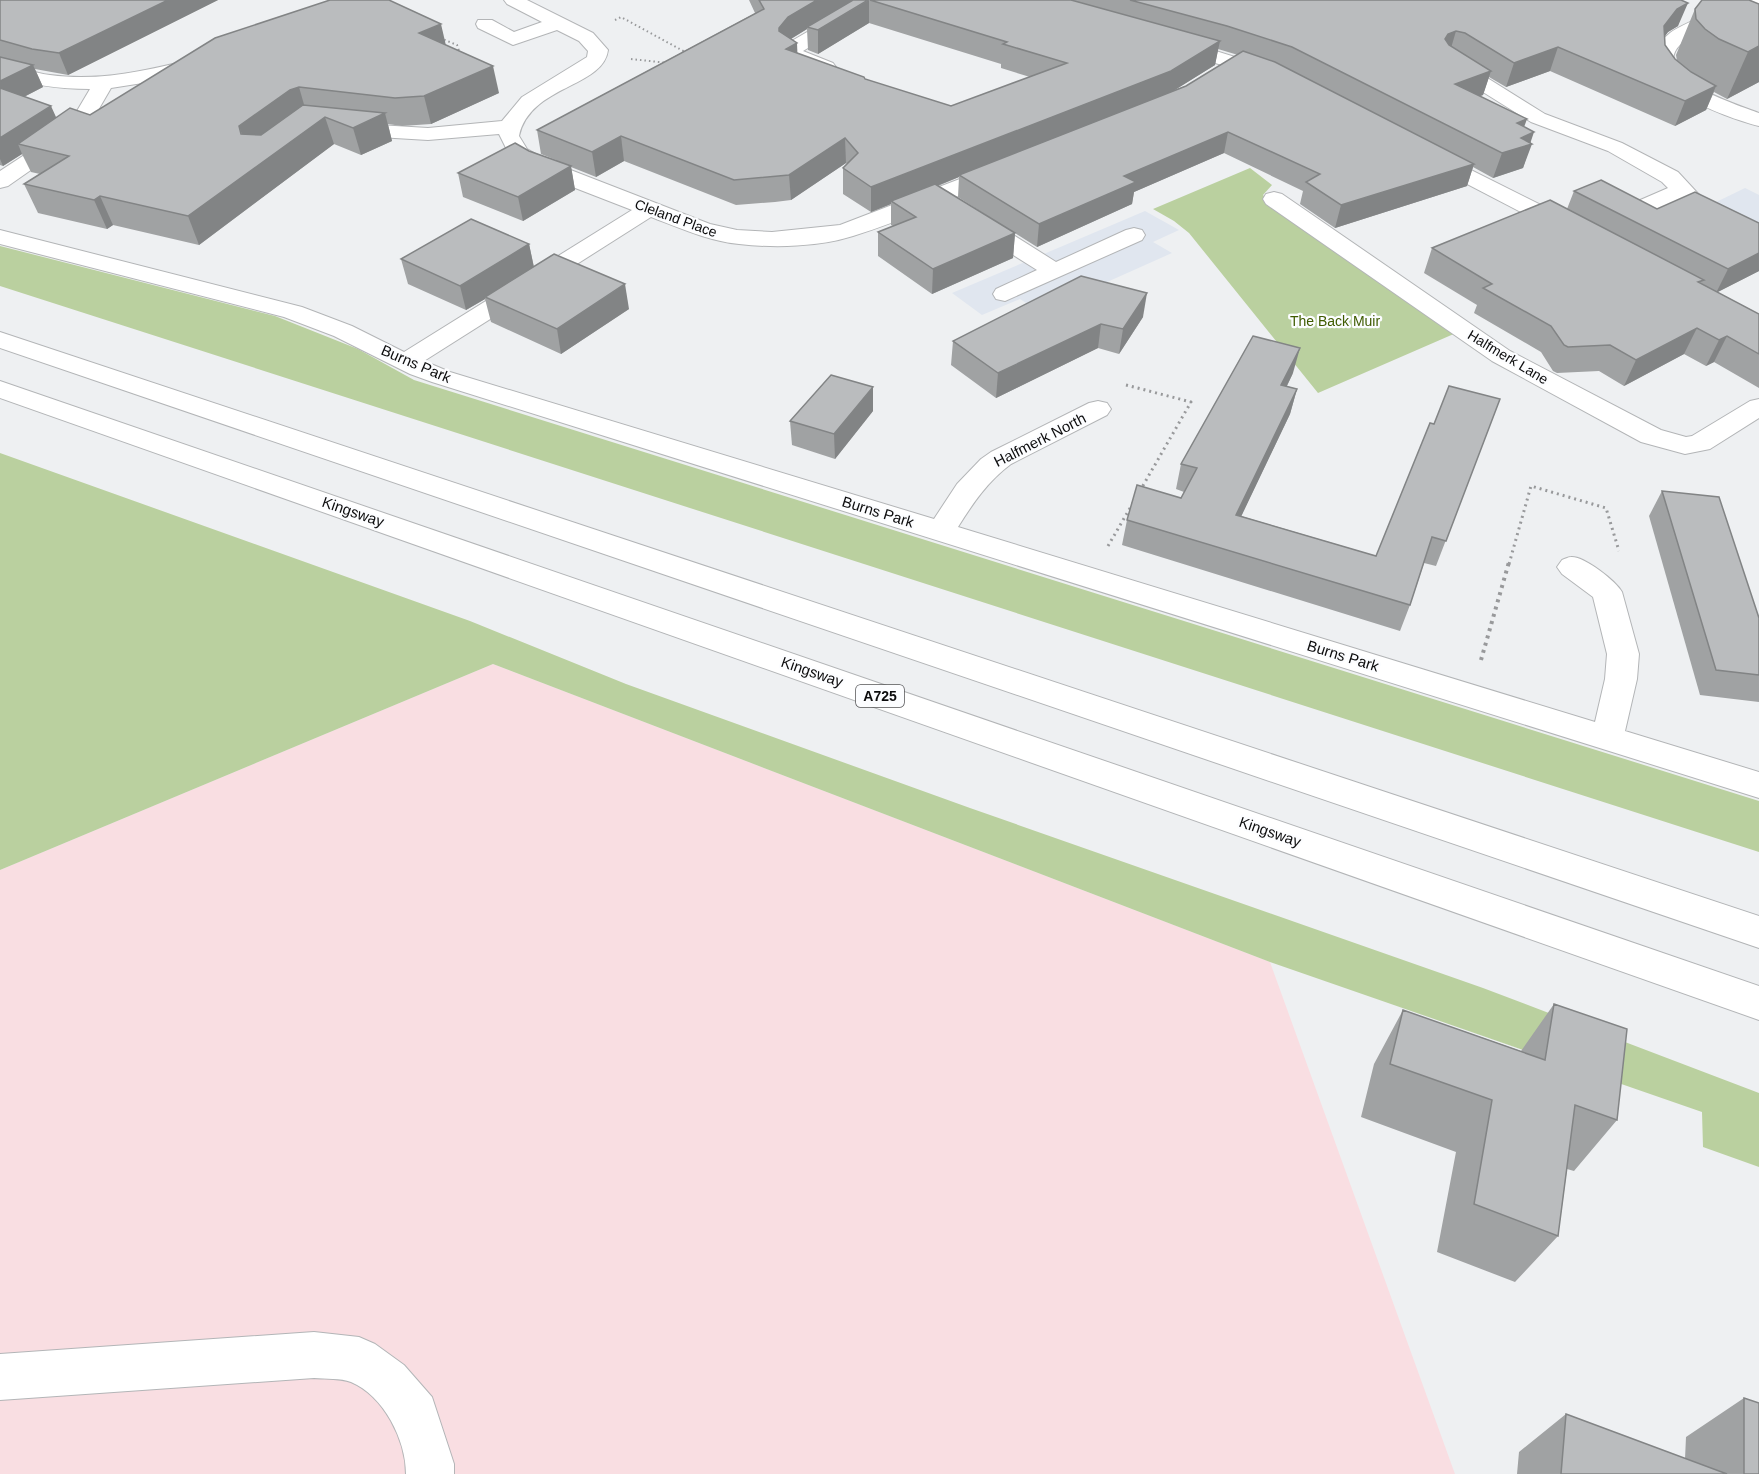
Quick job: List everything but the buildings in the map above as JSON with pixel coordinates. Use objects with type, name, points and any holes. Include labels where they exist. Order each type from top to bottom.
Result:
[{"type":"main road","points":[[329,126],[402,134],[510,127],[513,118],[528,102],[582,72],[591,65],[598,50],[593,43],[577,33],[513,0]]},
{"type":"main road","points":[[848,74],[804,60],[792,53],[797,46],[875,0]]},
{"type":"main road","points":[[1756,0],[1677,37],[1667,45],[1663,54],[1664,65],[1671,76],[1684,88],[1706,100],[1759,120]]},
{"type":"main road","points":[[1699,10],[1718,17]]},
{"type":"main road","points":[[485,24],[513,39],[558,23]]},
{"type":"main road","points":[[1159,40],[1237,63],[1289,82]]},
{"type":"main road","points":[[0,67],[45,81],[104,82],[159,74],[213,58]]},
{"type":"main road","points":[[1214,76],[1237,63]]},
{"type":"main road","points":[[1450,63],[1538,118],[1615,147],[1670,177],[1695,204],[1759,239]]},
{"type":"main road","points":[[0,181],[71,133],[83,119],[104,82]]},
{"type":"main road","name":"Cleland Place","points":[[510,127],[509,136],[513,145],[528,160],[649,209],[719,234],[772,239],[820,236],[845,231],[1012,166]]},
{"type":"main road","points":[[1410,145],[1586,237]]},
{"type":"main road","points":[[1661,215],[1646,206],[1682,190]]},
{"type":"main road","points":[[937,196],[1054,271]]},
{"type":"main road","name":"Halfmerk Lane","points":[[1274,199],[1501,356],[1651,436],[1685,446],[1700,442],[1759,407]]},
{"type":"main road","points":[[405,362],[649,209]]},
{"type":"main road","points":[[1005,294],[1134,235]]},
{"type":"main road","name":"Burns Park","points":[[0,237],[293,312],[441,377],[1759,785]]},
{"type":"main road","points":[[0,340],[1759,932]]},
{"type":"main road","name":"Kingsway","points":[[0,388],[1759,1003]]},
{"type":"main road","name":"Halfmerk North","points":[[941,531],[974,479],[986,468],[1001,458],[1098,409]]},
{"type":"main road","points":[[1572,567],[1608,592],[1623,654],[1621,680],[1606,738]]},
{"type":"main road","points":[[0,1377],[314,1355],[359,1360],[388,1381],[416,1413],[430,1464],[430,1474]]},
{"type":"path","points":[[577,33],[621,17],[681,48],[689,56]]},
{"type":"path","points":[[437,37],[457,45],[460,56]]},
{"type":"path","points":[[597,55],[675,64]]},
{"type":"path","points":[[1090,577],[1191,402],[1116,381]]},
{"type":"shaded area","points":[[1745,188],[1759,195],[1759,234],[1708,206]]},
{"type":"shaded area","points":[[1145,211],[1179,230],[1153,242],[1172,253],[1040,312],[1020,299],[982,315],[952,293]]},
{"type":"shaded area","points":[[493,664],[1270,962],[1455,1474],[0,1474],[0,870]]},
{"type":"green space","name":"The Back Muir","points":[[1250,168],[1272,185],[1263,195],[1268,201],[1456,333],[1318,393],[1189,233],[1153,209]]},
{"type":"green space","points":[[0,246],[275,316],[358,349],[414,380],[1759,801],[1759,852],[0,286]]},
{"type":"green space","points":[[0,453],[470,621],[626,684],[970,808],[1483,988],[1759,1093],[1759,1167],[1703,1147],[1702,1112],[1270,962],[493,664],[0,870]]}]
